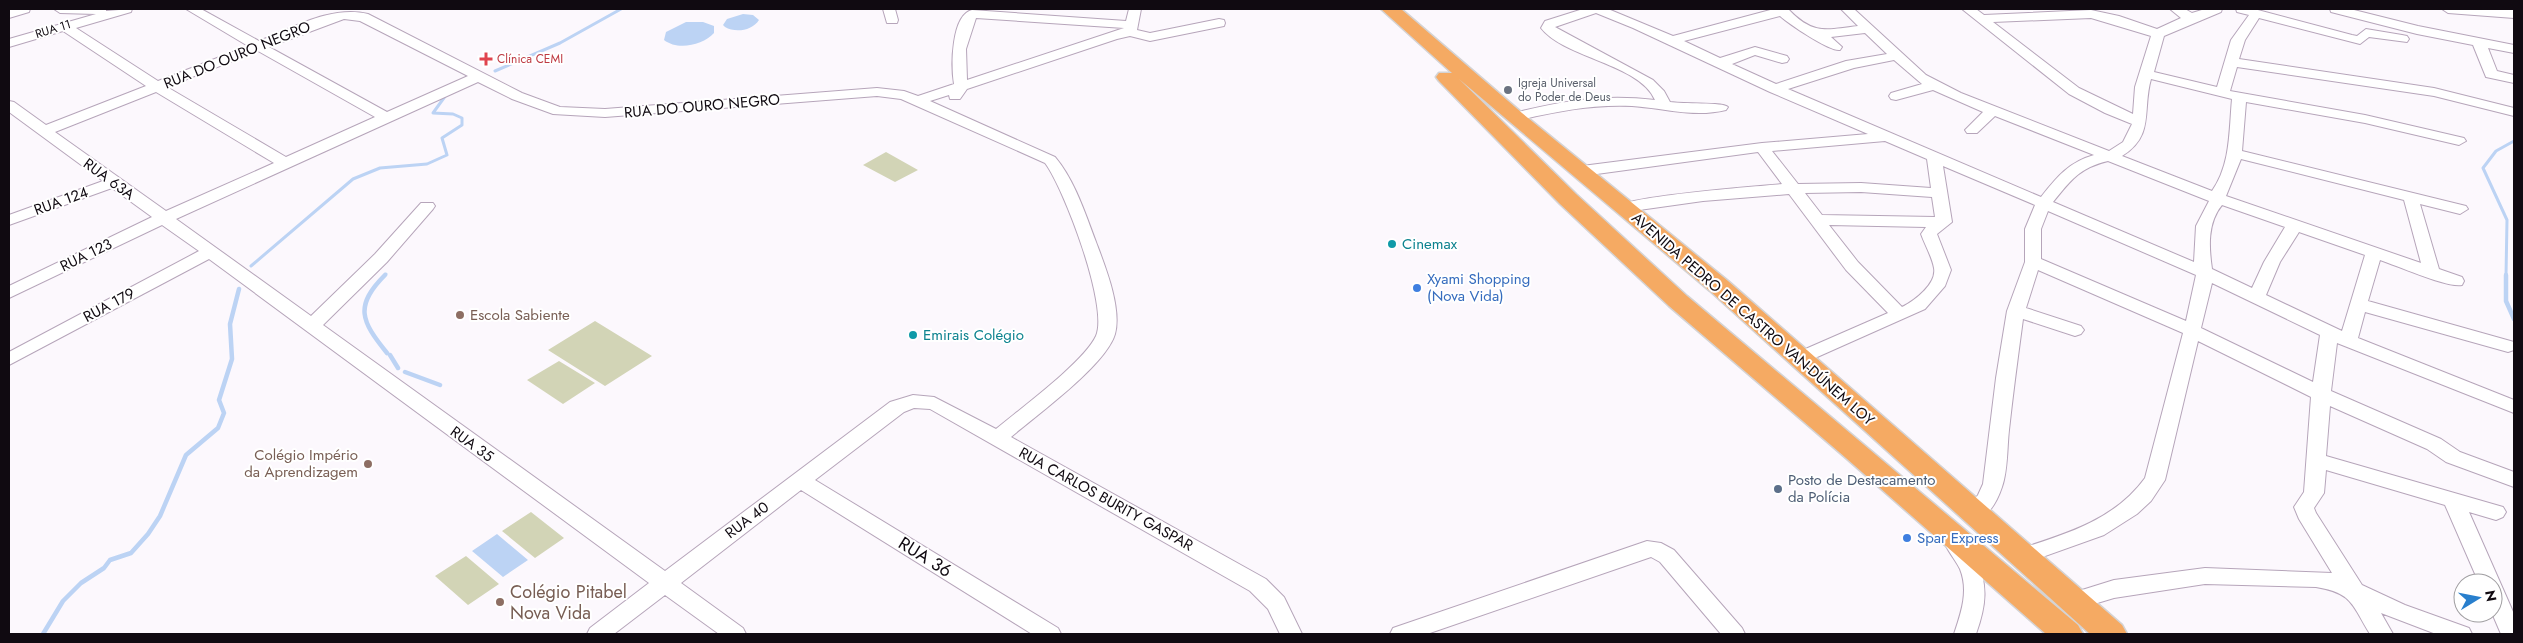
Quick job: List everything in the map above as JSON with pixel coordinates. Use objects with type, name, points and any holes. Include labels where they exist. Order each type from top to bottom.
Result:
[{"type":"highway","points":[[1375,9],[1615,244],[1678,301],[1908,495],[2067,634]]},
{"type":"highway","name":"AVENIDA PEDRO DE CASTRO VAN-DÚNEM LOY","points":[[1390,9],[1515,117],[1719,286],[2111,634]]},
{"type":"highway","points":[[1615,244],[1632,251],[1651,250],[1656,247],[1659,240],[1654,231]]},
{"type":"highway","points":[[1678,301],[1672,290],[1673,286],[1680,280],[1700,278],[1719,286]]},
{"type":"street","points":[[9,14],[24,9]]},
{"type":"street","points":[[60,9],[121,10]]},
{"type":"street","points":[[1130,29],[1135,9]]},
{"type":"street","points":[[1665,107],[1662,96],[1647,82],[1548,28],[1550,24],[1596,9],[1775,89],[2204,272],[2348,341],[2514,407]]},
{"type":"street","points":[[1848,9],[1897,56],[1933,85],[1992,111],[2112,155],[2219,199],[2456,281]]},
{"type":"street","points":[[1968,9],[2074,91],[2110,110],[2140,122]]},
{"type":"street","points":[[2176,9],[2203,12]]},
{"type":"street","points":[[2242,9],[2360,47],[2366,33],[2402,39]]},
{"type":"street","points":[[2336,9],[2372,13],[2479,43],[2514,49]]},
{"type":"street","points":[[2448,9],[2514,14]]},
{"type":"street","name":"RUA 11","points":[[9,43],[121,10]]},
{"type":"street","points":[[198,10],[257,46],[387,118]]},
{"type":"street","points":[[1670,41],[1781,10],[1801,26],[1820,35],[1835,47]]},
{"type":"street","points":[[1982,19],[2092,14],[2114,19],[2158,34],[2203,12]]},
{"type":"street","points":[[944,113],[961,87],[957,57],[972,14],[1130,29],[1150,37],[1219,23]]},
{"type":"street","points":[[2219,199],[2218,194],[2228,176],[2234,153],[2231,94],[2233,62],[2238,40],[2256,14]]},
{"type":"street","name":"RUA DO OURO NEGRO","points":[[44,131],[335,17],[358,16],[477,77],[543,108],[587,114],[877,92],[896,93],[1044,155],[1055,164],[1096,260],[1108,321],[1106,334],[1091,355],[996,439]]},
{"type":"street","points":[[64,26],[157,86],[285,164]]},
{"type":"street","points":[[916,101],[1130,29]]},
{"type":"street","points":[[1820,35],[1867,29]]},
{"type":"street","points":[[1974,513],[1987,499],[1993,484],[2004,378],[2016,311],[2033,262],[2033,229],[2044,204],[2076,166],[2112,155],[2130,145],[2140,122],[2142,87],[2158,34]]},
{"type":"street","points":[[2479,43],[2491,74],[2514,79]]},
{"type":"street","points":[[1720,63],[1755,51],[1782,59]]},
{"type":"street","points":[[1775,89],[1851,64],[1897,56]]},
{"type":"street","points":[[2233,62],[2434,92],[2514,112]]},
{"type":"street","points":[[2147,74],[2231,94],[2365,119],[2459,141]]},
{"type":"street","name":"RUA 123","points":[[9,293],[163,218],[477,77]]},
{"type":"street","points":[[1896,96],[1933,85]]},
{"type":"street","points":[[1515,117],[1564,105],[1599,100],[1634,102],[1665,107],[1721,107]]},
{"type":"street","name":"RUA 63A","points":[[9,105],[210,252]]},
{"type":"street","points":[[1972,130],[1992,111]]},
{"type":"street","points":[[1582,171],[1762,147],[1891,137]]},
{"type":"street","points":[[1762,147],[1852,266],[1900,315]]},
{"type":"street","points":[[2234,153],[2460,209]]},
{"type":"street","points":[[1934,156],[1944,222]]},
{"type":"street","name":"RUA 124","points":[[9,220],[114,182]]},
{"type":"street","points":[[1625,207],[1684,198],[1796,190],[1875,187],[1940,193]]},
{"type":"street","points":[[2411,198],[2432,274]]},
{"type":"street","points":[[2023,556],[2102,525],[2128,510],[2147,494],[2161,464],[2191,330],[2205,278],[2201,261],[2202,231],[2209,208],[2219,199]]},
{"type":"street","points":[[311,327],[381,258],[428,206]]},
{"type":"street","points":[[1819,220],[1944,222]]},
{"type":"street","points":[[1800,358],[1900,315],[1919,305],[1928,297],[1942,276],[1942,264],[1929,234],[1944,222]]},
{"type":"street","points":[[2256,298],[2272,262],[2295,225]]},
{"type":"street","name":"RUA 35","points":[[210,252],[735,634]]},
{"type":"street","name":"RUA 179","points":[[9,359],[210,252]]},
{"type":"street","points":[[2348,341],[2361,305],[2374,254]]},
{"type":"street","points":[[2033,262],[2191,330],[2321,393],[2434,444],[2453,458],[2514,480]]},
{"type":"street","points":[[2361,305],[2508,346]]},
{"type":"street","points":[[2016,311],[2075,330]]},
{"type":"street","points":[[2329,332],[2321,393],[2314,494],[2306,502],[2306,514],[2382,634]]},
{"type":"street","name":"RUA CARLOS BURITY GASPAR","points":[[897,407],[913,401],[934,403],[1258,585],[1276,603],[1291,634]]},
{"type":"street","name":"RUA 40","points":[[598,634],[897,407]]},
{"type":"street","points":[[2317,460],[2496,512]]},
{"type":"street","name":"RUA 36","points":[[800,480],[1050,634]]},
{"type":"street","points":[[1908,495],[1943,531],[1970,568],[1976,587],[1976,604],[1965,634]]},
{"type":"street","points":[[2454,500],[2486,573]]},
{"type":"street","points":[[1401,634],[1647,549],[1662,552],[1672,561],[1734,634]]},
{"type":"street","points":[[2074,601],[2114,589],[2205,576],[2316,579],[2336,582],[2397,611],[2461,634]]},
{"type":"street","points":[[2503,613],[2512,634]]},
{"type":"green space","points":[[886,152],[918,170],[895,182],[863,165]]},
{"type":"green space","points":[[595,321],[652,356],[605,386],[548,350]]},
{"type":"green space","points":[[559,361],[595,383],[563,404],[527,380]]},
{"type":"green space","points":[[531,512],[564,538],[535,558],[502,531]]},
{"type":"green space","points":[[466,556],[499,584],[468,605],[435,576]]},
{"type":"water","points":[[743,14],[753,15],[759,20],[752,27],[743,30],[729,29],[723,25],[727,19]]},
{"type":"water","points":[[686,22],[703,22],[714,26],[714,33],[704,41],[683,46],[664,40],[666,32]]},
{"type":"water","points":[[497,534],[528,560],[503,577],[472,551]]},
{"type":"waterway","points":[[495,71],[560,43],[621,9]]},
{"type":"waterway","points":[[251,266],[353,179],[380,168],[427,164],[447,155],[442,138],[462,125],[462,118],[453,114],[433,113],[446,95]]},
{"type":"waterway","points":[[2506,276],[2507,220],[2483,168],[2496,151],[2514,141]]},
{"type":"waterway","points":[[385,275],[369,296],[365,305],[365,314],[371,332],[387,353]]},
{"type":"waterway","points":[[2506,276],[2506,301],[2514,319]]},
{"type":"waterway","points":[[43,634],[63,601],[81,583],[104,568],[110,560],[131,553],[148,534],[160,516],[186,455],[218,428],[224,413],[219,400],[232,359],[230,324],[239,289]]},
{"type":"waterway","points":[[390,355],[398,368]]},
{"type":"waterway","points":[[405,372],[440,385]]},
{"type":"place","name":"Clínica CEMI","points":[[486,59]]},
{"type":"place","name":"Igreja Universal do Poder de Deus","points":[[1508,90]]},
{"type":"place","name":"Cinemax","points":[[1392,244]]},
{"type":"place","name":"Xyami Shopping (Nova Vida)","points":[[1417,288]]},
{"type":"place","name":"Escola Sabiente","points":[[460,315]]},
{"type":"place","name":"Emirais Colégio","points":[[913,335]]},
{"type":"place","name":"Colégio Império da Aprendizagem","points":[[368,464]]},
{"type":"place","name":"Posto de Destacamento da Polícia","points":[[1778,489]]},
{"type":"place","name":"Spar Express","points":[[1907,538]]},
{"type":"place","name":"Colégio Pitabel Nova Vida","points":[[500,602]]}]
